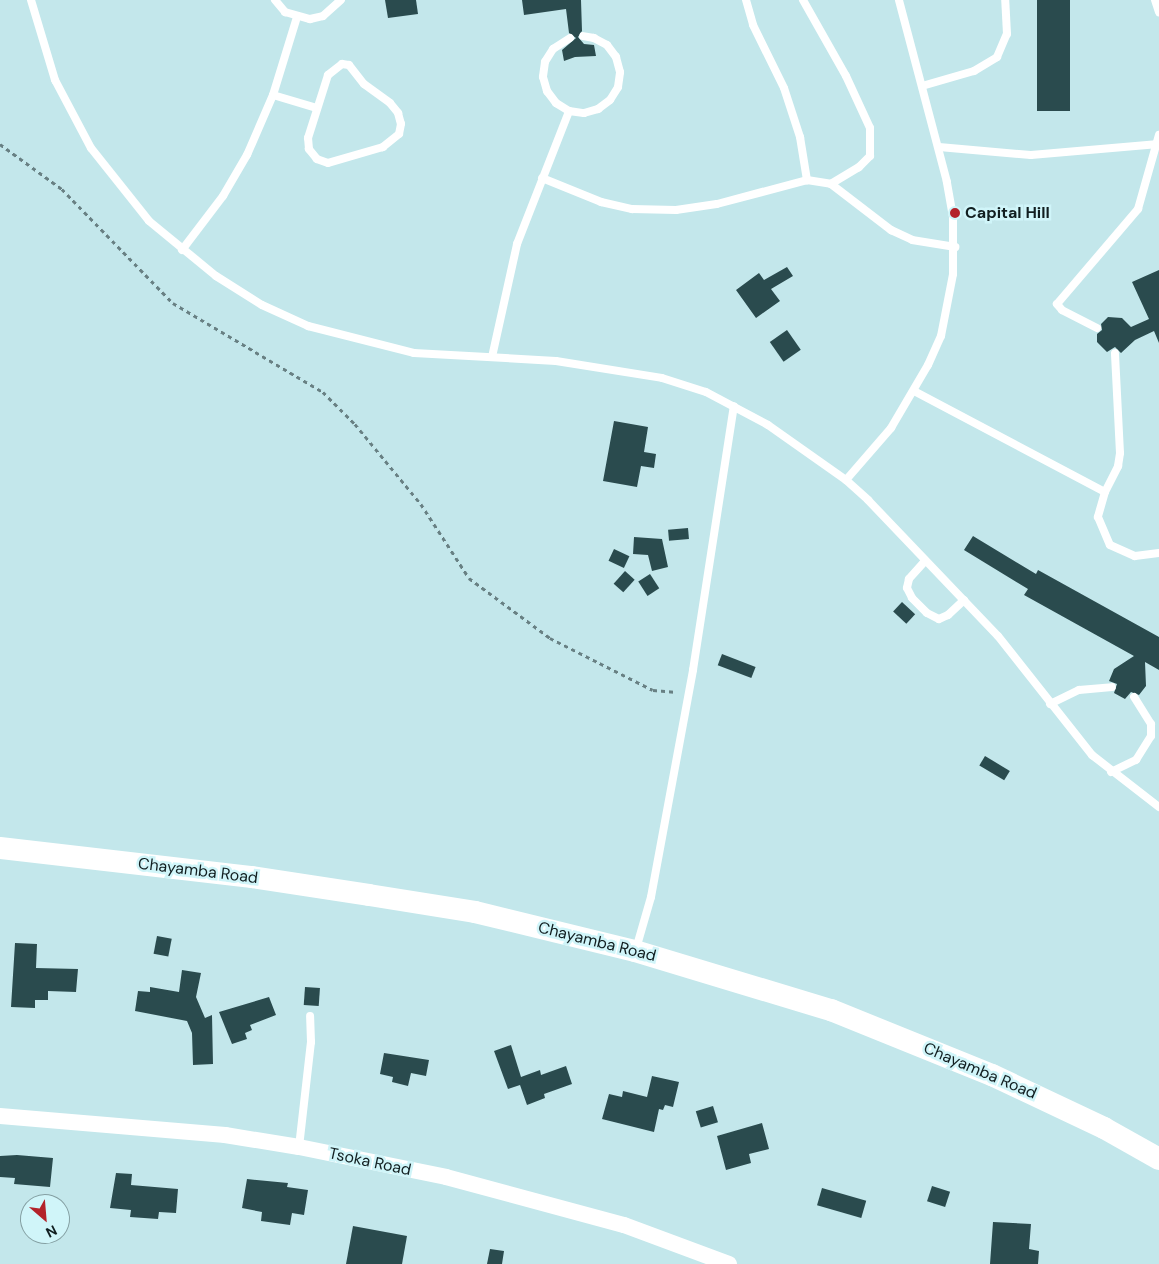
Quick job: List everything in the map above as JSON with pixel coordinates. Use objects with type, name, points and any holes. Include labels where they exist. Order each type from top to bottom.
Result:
[{"type":"main road","name":"Chayamba Road","points":[[0,848],[252,877],[475,912],[636,951],[840,1014],[992,1075],[1104,1128],[1159,1159]]},
{"type":"street","name":"Tsoka Road","points":[[0,1116],[225,1135],[299,1147],[446,1177],[615,1223],[729,1264]]},
{"type":"lane","points":[[32,0],[55,80],[91,148],[149,221],[216,276],[262,305],[308,326],[414,353],[573,363],[662,378],[706,392],[768,425],[846,480],[998,636],[1092,755],[1111,772],[1159,807]]},
{"type":"lane","points":[[275,0],[286,12],[297,17],[323,16],[341,0]]},
{"type":"lane","points":[[746,0],[753,25],[781,79],[800,137],[807,180]]},
{"type":"lane","points":[[803,0],[846,76],[870,128],[870,156],[859,167],[831,184]]},
{"type":"lane","points":[[846,480],[891,428],[914,391],[941,336],[952,282],[955,246],[953,217],[939,147],[899,0]]},
{"type":"lane","points":[[922,86],[974,71],[997,57],[1007,34],[1005,0]]},
{"type":"lane","points":[[1155,0],[1159,12]]},
{"type":"lane","points":[[182,250],[228,188],[247,155],[273,95],[297,17]]},
{"type":"lane","points":[[570,38],[552,49],[545,62],[543,76],[547,91],[556,103],[569,111],[584,113],[598,109],[610,100],[618,87],[620,72],[616,57],[607,45],[594,38],[583,36]]},
{"type":"lane","points":[[349,65],[364,84],[390,102],[398,113],[401,124],[399,134],[383,147],[328,162],[317,159],[309,149],[308,138],[317,108],[328,75],[335,67],[349,65]]},
{"type":"lane","points":[[273,95],[317,108]]},
{"type":"lane","points":[[492,357],[517,244],[569,111]]},
{"type":"lane","points":[[1097,328],[1062,310],[1057,304],[1138,209],[1159,135]]},
{"type":"lane","points":[[939,147],[1031,156],[1158,144]]},
{"type":"lane","points":[[542,178],[609,204],[632,209],[676,210],[716,204],[807,180],[831,184],[891,230],[920,242],[955,246]]},
{"type":"lane","points":[[1115,353],[1120,453],[1118,466],[1105,492],[1098,517],[1110,545],[1135,556],[1159,553]]},
{"type":"lane","points":[[914,391],[1105,492]]},
{"type":"lane","points":[[636,951],[651,897],[689,693],[734,406]]},
{"type":"lane","points":[[925,561],[909,579],[907,588],[912,598],[927,613],[939,619],[948,615],[964,600]]},
{"type":"lane","points":[[1050,704],[1079,690],[1112,687]]},
{"type":"lane","points":[[1111,772],[1136,760],[1151,736],[1152,724],[1134,697]]},
{"type":"lane","points":[[299,1147],[311,1042],[310,1016]]},
{"type":"path","points":[[0,144],[62,189],[173,303],[323,392],[355,424],[421,504],[469,578],[550,638],[574,651],[653,690],[689,693]]},
{"type":"building","points":[[385,0],[416,0],[418,14],[388,18]]},
{"type":"building","points":[[522,0],[581,0],[582,31],[578,37],[584,44],[594,45],[596,56],[575,57],[564,61],[562,50],[576,38],[569,33],[566,9],[524,15]]},
{"type":"building","points":[[1037,0],[1070,0],[1070,111],[1037,111]]},
{"type":"building","points":[[787,267],[793,276],[771,289],[780,301],[756,318],[736,290],[759,273],[764,280]]},
{"type":"building","points":[[1159,270],[1159,343],[1154,331],[1135,340],[1121,353],[1115,347],[1107,352],[1097,342],[1097,334],[1102,330],[1101,324],[1108,317],[1122,318],[1131,327],[1149,319],[1132,282]]},
{"type":"building","points":[[787,330],[801,350],[784,362],[770,342]]},
{"type":"building","points":[[614,421],[648,427],[644,452],[656,454],[654,468],[641,466],[637,487],[603,481]]},
{"type":"building","points":[[688,528],[689,539],[669,541],[668,530]]},
{"type":"building","points":[[973,536],[1036,574],[1038,570],[1159,637],[1159,670],[1145,662],[1146,686],[1139,695],[1131,692],[1125,699],[1114,693],[1117,684],[1109,681],[1114,669],[1134,656],[1024,595],[1028,589],[964,550]]},
{"type":"building","points":[[634,537],[662,539],[668,567],[652,571],[648,555],[633,554]]},
{"type":"building","points":[[614,549],[629,556],[624,568],[609,561]]},
{"type":"building","points":[[625,571],[635,580],[623,592],[614,584]]},
{"type":"building","points":[[650,574],[659,588],[648,596],[638,582]]},
{"type":"building","points":[[902,602],[915,614],[906,624],[893,612]]},
{"type":"building","points":[[722,654],[756,667],[751,678],[718,665]]},
{"type":"building","points":[[985,756],[1010,771],[1004,780],[979,765]]},
{"type":"building","points":[[157,936],[172,939],[168,957],[154,954]]},
{"type":"building","points":[[15,943],[37,944],[36,968],[78,969],[76,992],[48,991],[48,1000],[35,1000],[35,1008],[11,1007]]},
{"type":"building","points":[[182,970],[201,973],[196,997],[205,1018],[212,1015],[213,1064],[193,1065],[192,1033],[187,1021],[135,1011],[138,991],[150,992],[150,987],[179,992]]},
{"type":"building","points":[[305,987],[320,988],[319,1006],[304,1005]]},
{"type":"building","points":[[269,997],[276,1015],[250,1025],[252,1030],[245,1033],[247,1039],[232,1044],[219,1012]]},
{"type":"building","points":[[511,1045],[521,1077],[540,1070],[541,1075],[566,1066],[572,1084],[544,1094],[545,1098],[527,1105],[520,1085],[508,1089],[494,1051]]},
{"type":"building","points":[[384,1053],[429,1060],[426,1076],[411,1073],[408,1086],[392,1082],[393,1077],[380,1074]]},
{"type":"building","points":[[652,1076],[679,1082],[673,1107],[665,1105],[663,1110],[659,1109],[654,1132],[602,1119],[609,1094],[622,1097],[623,1091],[647,1097]]},
{"type":"building","points":[[713,1106],[718,1122],[701,1128],[696,1111]]},
{"type":"building","points":[[762,1123],[769,1149],[749,1154],[751,1163],[726,1170],[717,1136]]},
{"type":"building","points":[[17,1155],[53,1158],[50,1187],[14,1184],[15,1178],[0,1177],[0,1156]]},
{"type":"building","points":[[116,1173],[132,1174],[131,1185],[178,1189],[176,1213],[159,1212],[158,1219],[130,1217],[131,1210],[110,1208]]},
{"type":"building","points":[[247,1179],[288,1183],[287,1187],[308,1190],[304,1215],[292,1213],[290,1225],[261,1221],[262,1212],[242,1208]]},
{"type":"building","points":[[932,1186],[950,1192],[945,1207],[927,1201]]},
{"type":"building","points":[[822,1188],[866,1201],[861,1218],[817,1205]]},
{"type":"building","points":[[993,1222],[1031,1224],[1029,1249],[1039,1251],[1038,1264],[990,1264]]},
{"type":"building","points":[[353,1226],[407,1236],[402,1264],[346,1264]]},
{"type":"building","points":[[490,1249],[504,1251],[502,1264],[487,1264]]},
{"type":"place","name":"Capital Hill","points":[[955,213]]}]
